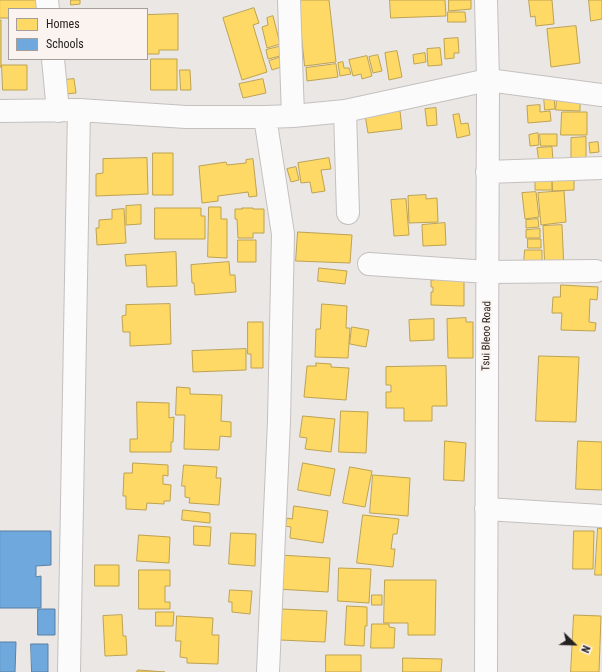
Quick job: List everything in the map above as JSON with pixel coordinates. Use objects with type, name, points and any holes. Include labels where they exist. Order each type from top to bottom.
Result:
[{"type":"street","points":[[289,0],[293,116]]},
{"type":"street","name":"Tsui Bleoo Road","points":[[486,0],[488,80],[486,672]]},
{"type":"street","points":[[53,60],[69,110],[68,672]]},
{"type":"street","points":[[0,111],[69,110],[186,117],[293,116],[345,111],[488,80],[602,95]]},
{"type":"street","points":[[345,111],[348,213]]},
{"type":"street","points":[[265,117],[283,234],[279,421],[268,672]]},
{"type":"street","points":[[487,172],[602,168]]},
{"type":"street","points":[[370,264],[488,272],[596,272]]},
{"type":"street","points":[[486,509],[602,516]]},
{"type":"building: Homes","points":[[0,0],[39,0],[39,8],[8,8],[8,18],[0,18]]},
{"type":"building: Homes","points":[[71,0],[80,0],[80,4],[71,5]]},
{"type":"building: Homes","points":[[298,0],[329,0],[336,62],[305,66]]},
{"type":"building: Homes","points":[[390,0],[445,0],[446,16],[391,18]]},
{"type":"building: Homes","points":[[449,0],[471,0],[471,9],[449,11]]},
{"type":"building: Homes","points":[[529,0],[552,0],[554,24],[536,26],[535,16],[531,17]]},
{"type":"building: Homes","points":[[589,0],[602,0],[602,19],[591,21]]},
{"type":"building: Homes","points":[[254,8],[259,23],[253,25],[267,72],[242,80],[223,18]]},
{"type":"building: Homes","points":[[448,12],[465,12],[466,22],[448,22]]},
{"type":"building: Homes","points":[[178,14],[178,50],[159,50],[159,54],[148,54],[148,15]]},
{"type":"building: Homes","points":[[273,16],[280,44],[267,48],[262,27],[268,25],[267,18]]},
{"type":"building: Homes","points":[[1,20],[1,67],[0,67]]},
{"type":"building: Homes","points":[[576,26],[580,63],[551,67],[547,29]]},
{"type":"building: Homes","points":[[458,38],[459,53],[454,53],[454,58],[445,59],[444,39]]},
{"type":"building: Homes","points":[[282,46],[284,55],[268,59],[266,50]]},
{"type":"building: Homes","points":[[440,48],[442,65],[428,66],[427,49]]},
{"type":"building: Homes","points":[[397,51],[402,77],[389,80],[385,53]]},
{"type":"building: Homes","points":[[425,53],[426,62],[414,64],[413,55]]},
{"type":"building: Homes","points":[[378,55],[382,71],[373,73],[369,57]]},
{"type":"building: Homes","points":[[367,56],[372,76],[362,79],[361,74],[353,76],[349,60]]},
{"type":"building: Homes","points":[[282,57],[284,66],[272,70],[269,61]]},
{"type":"building: Homes","points":[[151,59],[177,59],[177,90],[151,90]]},
{"type":"building: Homes","points":[[343,62],[344,68],[349,68],[351,74],[340,76],[338,63]]},
{"type":"building: Homes","points":[[336,64],[338,77],[307,81],[306,68]]},
{"type":"building: Homes","points":[[2,65],[27,65],[27,90],[3,90]]},
{"type":"building: Homes","points":[[180,70],[190,70],[191,90],[181,90]]},
{"type":"building: Homes","points":[[74,79],[76,93],[66,94],[64,80]]},
{"type":"building: Homes","points":[[263,79],[266,93],[243,98],[239,84]]},
{"type":"building: Homes","points":[[544,96],[554,96],[555,109],[545,110]]},
{"type":"building: Homes","points":[[557,99],[580,99],[580,111],[556,110]]},
{"type":"building: Homes","points":[[540,105],[540,112],[550,111],[551,121],[528,123],[527,106]]},
{"type":"building: Homes","points":[[436,108],[437,125],[427,126],[425,109]]},
{"type":"building: Homes","points":[[400,111],[402,129],[368,133],[365,115]]},
{"type":"building: Homes","points":[[562,112],[587,112],[587,135],[561,135]]},
{"type":"building: Homes","points":[[459,114],[461,124],[468,123],[470,135],[457,138],[453,115]]},
{"type":"building: Homes","points":[[538,133],[539,145],[530,146],[529,135]]},
{"type":"building: Homes","points":[[540,134],[557,134],[557,146],[541,146]]},
{"type":"building: Homes","points":[[586,137],[586,162],[571,162],[571,138]]},
{"type":"building: Homes","points":[[598,142],[599,152],[590,153],[589,143]]},
{"type":"building: Homes","points":[[552,147],[553,161],[539,162],[537,148]]},
{"type":"building: Homes","points":[[153,153],[173,153],[173,195],[153,195]]},
{"type":"building: Homes","points":[[147,158],[148,194],[96,196],[96,174],[103,173],[103,159]]},
{"type":"building: Homes","points":[[329,158],[331,169],[321,170],[325,191],[312,193],[310,182],[301,183],[298,163]]},
{"type":"building: Homes","points":[[253,159],[257,196],[249,197],[248,192],[218,196],[218,201],[202,203],[199,166],[226,162],[227,165],[246,163],[246,160]]},
{"type":"building: Homes","points":[[296,167],[299,180],[291,182],[287,169]]},
{"type":"building: Homes","points":[[552,174],[574,176],[574,190],[553,191]]},
{"type":"building: Homes","points":[[552,175],[552,190],[535,190],[535,176]]},
{"type":"building: Homes","points":[[564,191],[566,222],[541,225],[538,193]]},
{"type":"building: Homes","points":[[536,192],[539,217],[525,219],[522,193]]},
{"type":"building: Homes","points":[[426,195],[426,199],[437,198],[438,222],[409,223],[408,196]]},
{"type":"building: Homes","points":[[406,199],[409,235],[394,236],[391,200]]},
{"type":"building: Homes","points":[[141,205],[141,224],[126,225],[126,206]]},
{"type":"building: Homes","points":[[209,207],[221,207],[221,219],[227,219],[227,258],[208,257]]},
{"type":"building: Homes","points":[[155,208],[201,208],[201,216],[205,216],[205,239],[155,239]]},
{"type":"building: Homes","points":[[124,209],[126,243],[97,245],[96,228],[99,228],[99,220],[112,219],[112,210]]},
{"type":"building: Homes","points":[[235,209],[264,209],[264,233],[253,233],[253,238],[238,238]]},
{"type":"building: Homes","points":[[538,219],[539,227],[526,228],[526,220]]},
{"type":"building: Homes","points":[[445,223],[446,245],[423,246],[422,225]]},
{"type":"building: Homes","points":[[562,225],[564,270],[545,271],[543,226]]},
{"type":"building: Homes","points":[[540,229],[540,238],[526,238],[526,230]]},
{"type":"building: Homes","points":[[298,232],[352,235],[350,263],[296,261]]},
{"type":"building: Homes","points":[[528,239],[541,239],[541,248],[528,248]]},
{"type":"building: Homes","points":[[238,240],[256,240],[256,262],[238,262]]},
{"type":"building: Homes","points":[[525,250],[542,250],[542,263],[524,263]]},
{"type":"building: Homes","points":[[176,252],[177,286],[147,287],[146,265],[126,266],[125,255]]},
{"type":"building: Homes","points":[[229,262],[230,275],[235,275],[236,292],[195,295],[194,283],[192,283],[191,265]]},
{"type":"building: Homes","points":[[319,268],[347,271],[345,284],[318,281]]},
{"type":"building: Homes","points":[[434,275],[464,278],[464,306],[431,305],[431,292],[433,292],[433,287],[431,287],[431,280],[434,280]]},
{"type":"building: Homes","points":[[561,285],[598,287],[597,300],[590,299],[589,322],[596,323],[595,331],[561,330],[562,313],[552,313],[553,297],[560,297]]},
{"type":"building: Homes","points":[[170,304],[171,344],[130,346],[130,332],[123,332],[122,316],[126,315],[126,305]]},
{"type":"building: Homes","points":[[322,304],[347,306],[346,328],[350,328],[348,358],[315,357],[316,329],[320,329]]},
{"type":"building: Homes","points":[[466,318],[466,322],[473,322],[473,358],[448,358],[447,319]]},
{"type":"building: Homes","points":[[434,319],[434,340],[410,341],[409,320]]},
{"type":"building: Homes","points":[[248,322],[263,322],[263,368],[251,368],[251,354],[248,354]]},
{"type":"building: Homes","points":[[352,327],[369,330],[366,347],[350,344]]},
{"type":"building: Homes","points":[[246,349],[246,370],[193,372],[192,351]]},
{"type":"building: Homes","points":[[539,356],[579,357],[576,422],[536,421]]},
{"type":"building: Homes","points":[[316,363],[331,364],[331,367],[349,368],[346,400],[304,397],[307,366],[316,366]]},
{"type":"building: Homes","points":[[446,366],[447,406],[432,406],[432,421],[404,421],[404,408],[386,408],[386,392],[391,392],[391,385],[386,385],[386,367]]},
{"type":"building: Homes","points":[[177,387],[190,388],[190,394],[222,395],[221,421],[231,422],[231,437],[220,436],[219,450],[184,449],[185,415],[176,415]]},
{"type":"building: Homes","points":[[137,402],[169,403],[169,418],[174,417],[171,452],[130,452],[130,439],[137,439]]},
{"type":"building: Homes","points":[[341,411],[368,412],[366,453],[339,452]]},
{"type":"building: Homes","points":[[303,416],[335,419],[331,452],[305,449],[307,438],[300,437]]},
{"type":"building: Homes","points":[[445,441],[466,443],[464,481],[444,480]]},
{"type":"building: Homes","points":[[578,441],[602,442],[602,490],[576,489]]},
{"type":"building: Homes","points":[[133,463],[168,465],[168,476],[163,475],[163,484],[171,485],[170,501],[164,501],[164,504],[147,503],[146,510],[126,509],[126,496],[123,496],[124,473],[132,473]]},
{"type":"building: Homes","points":[[303,463],[335,469],[330,496],[298,490]]},
{"type":"building: Homes","points":[[184,465],[217,467],[216,478],[221,478],[219,505],[189,503],[190,498],[185,497],[185,486],[182,486]]},
{"type":"building: Homes","points":[[350,467],[372,471],[365,507],[343,503]]},
{"type":"building: Homes","points":[[373,475],[410,478],[408,516],[370,513]]},
{"type":"building: Homes","points":[[294,506],[328,511],[323,543],[290,538],[291,527],[285,526],[287,518],[292,519]]},
{"type":"building: Homes","points":[[183,510],[210,513],[210,523],[182,520]]},
{"type":"building: Homes","points":[[363,515],[399,519],[397,534],[393,534],[391,549],[395,549],[393,567],[357,563]]},
{"type":"building: Homes","points":[[194,526],[211,527],[210,546],[194,545]]},
{"type":"building: Homes","points":[[598,528],[602,529],[602,575],[595,575]]},
{"type":"building: Homes","points":[[574,531],[594,531],[593,569],[573,569]]},
{"type":"building: Homes","points":[[231,533],[256,534],[255,566],[229,564]]},
{"type":"building: Homes","points":[[139,535],[170,537],[169,563],[137,561]]},
{"type":"building: Homes","points":[[279,555],[330,558],[328,592],[277,589]]},
{"type":"building: Homes","points":[[95,565],[119,565],[119,586],[95,586]]},
{"type":"building: Homes","points":[[339,568],[371,569],[369,603],[338,601]]},
{"type":"building: Homes","points":[[139,570],[170,570],[170,586],[165,586],[165,602],[170,602],[170,609],[139,609]]},
{"type":"building: Homes","points":[[385,580],[436,580],[435,635],[408,635],[408,623],[384,623]]},
{"type":"building: Homes","points":[[230,590],[252,591],[250,614],[232,612],[232,602],[229,602]]},
{"type":"building: Homes","points":[[372,595],[382,595],[382,605],[372,605]]},
{"type":"building: Homes","points":[[347,606],[367,607],[367,626],[365,626],[364,646],[345,645]]},
{"type":"building: Homes","points":[[281,609],[327,611],[325,642],[280,640]]},
{"type":"building: Homes","points":[[156,612],[174,612],[173,626],[156,626]]},
{"type":"building: Homes","points":[[122,615],[123,636],[126,636],[127,655],[105,656],[103,616]]},
{"type":"building: Homes","points":[[574,615],[601,616],[599,672],[571,672]]},
{"type":"building: Homes","points":[[177,616],[213,618],[212,635],[219,635],[218,664],[187,663],[187,658],[180,657],[181,641],[176,641]]},
{"type":"building: Homes","points":[[372,624],[389,624],[389,627],[395,628],[394,648],[371,648]]},
{"type":"building: Homes","points":[[326,655],[361,655],[361,672],[326,672]]},
{"type":"building: Homes","points":[[403,658],[442,659],[441,672],[403,672]]},
{"type":"building: Homes","points":[[138,670],[165,672],[137,672]]},
{"type":"building: Schools","points":[[0,531],[51,531],[51,565],[36,566],[36,577],[41,576],[41,608],[0,608]]},
{"type":"building: Schools","points":[[38,609],[55,609],[55,635],[38,635]]},
{"type":"building: Schools","points":[[0,642],[16,642],[15,672],[0,672]]},
{"type":"building: Schools","points":[[31,644],[48,644],[48,672],[32,672]]}]
